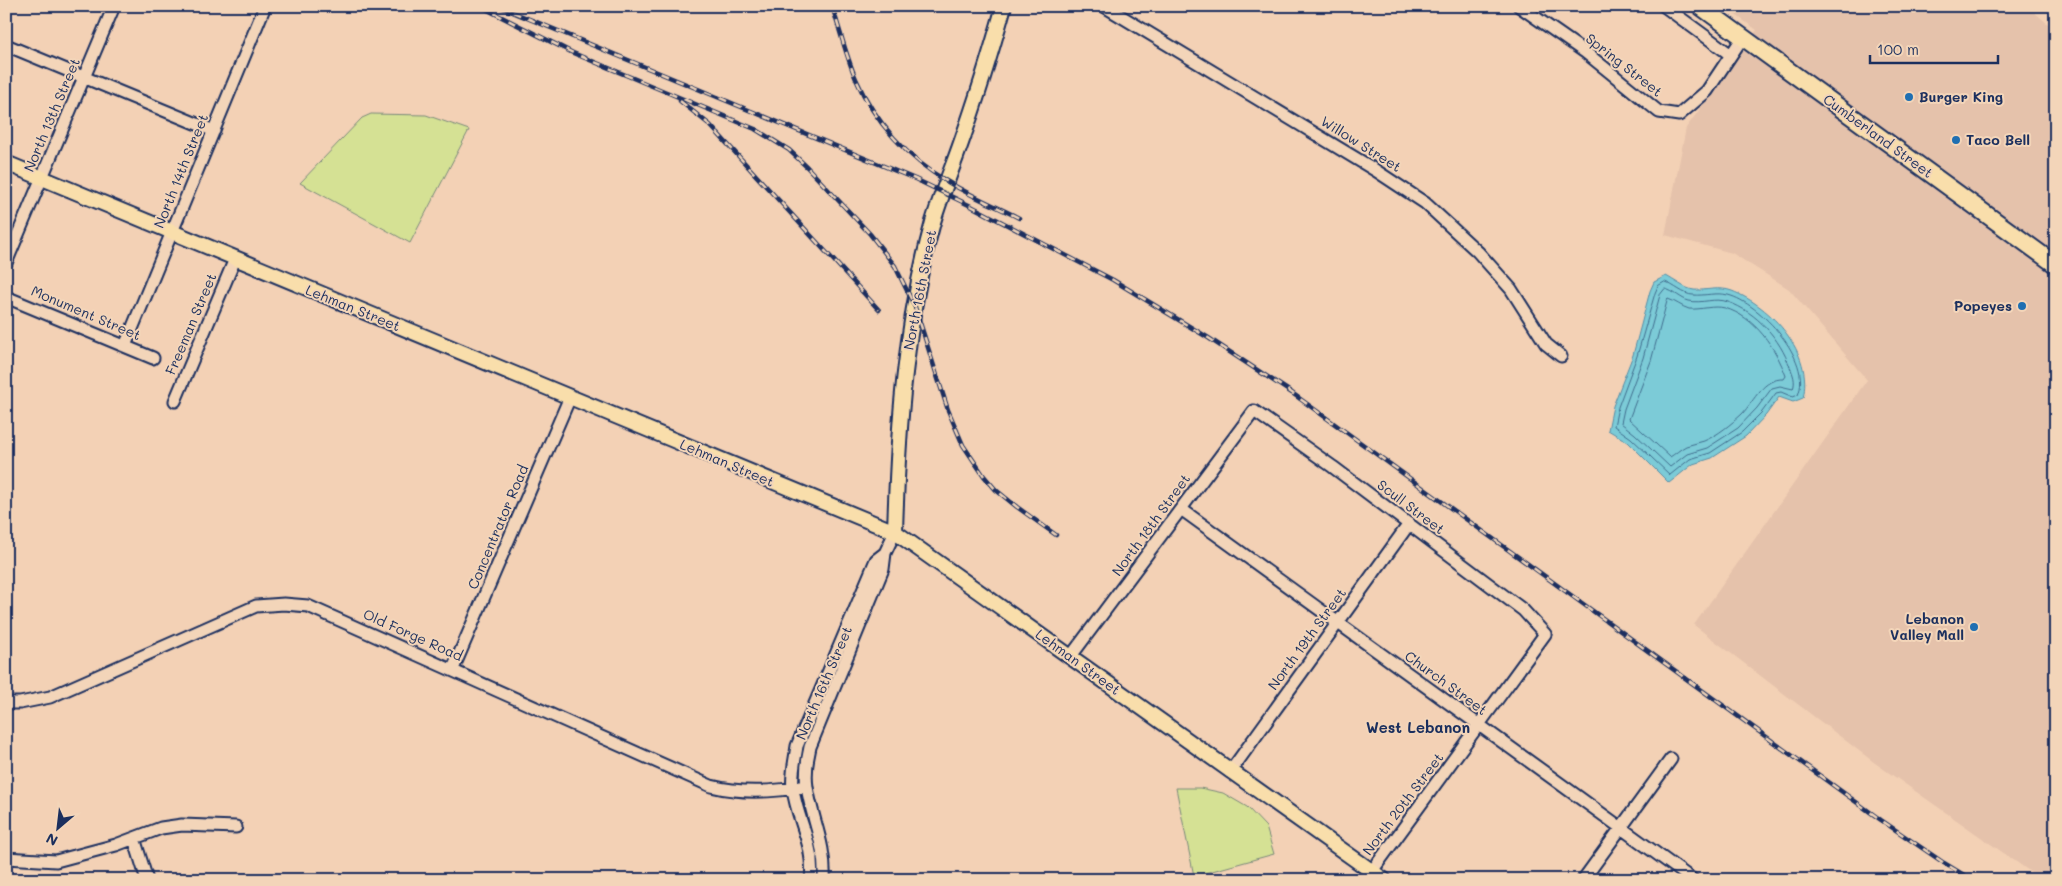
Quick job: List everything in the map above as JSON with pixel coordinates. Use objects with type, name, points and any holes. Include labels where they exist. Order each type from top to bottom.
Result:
[{"type":"highway","name":"Cumberland Street","points":[[1700,6],[2056,265]]},
{"type":"main road","name":"North 16th Street","points":[[894,532],[902,398],[920,276],[933,220],[986,69],[1004,6]]},
{"type":"main road","name":"Lehman Street","points":[[6,163],[894,532],[1384,880]]},
{"type":"street","name":"North 13th Street","points":[[6,263],[114,6]]},
{"type":"street","name":"North 14th Street","points":[[125,346],[265,6]]},
{"type":"street","name":"Willow Street","points":[[1104,6],[1376,170],[1425,203],[1478,252],[1511,289],[1546,344],[1561,356]]},
{"type":"street","name":"Spring Street","points":[[1519,6],[1585,52],[1659,112],[1679,115],[1707,91],[1742,37]]},
{"type":"street","points":[[1664,6],[1731,55]]},
{"type":"street","points":[[6,45],[214,131]]},
{"type":"street","name":"Freeman Street","points":[[175,401],[235,259]]},
{"type":"street","name":"Monument Street","points":[[6,297],[153,358]]},
{"type":"street","name":"Concentrator Road","points":[[453,669],[570,397]]},
{"type":"street","name":"North 18th Street","points":[[1071,656],[1254,411]]},
{"type":"street","name":"Scull Street","points":[[1254,411],[1523,610],[1545,634]]},
{"type":"street","name":"Church Street","points":[[1181,509],[1694,880]]},
{"type":"street","name":"North 19th Street","points":[[1230,772],[1409,524]]},
{"type":"street","name":"North 16th Street","points":[[824,880],[825,864],[806,786],[806,766],[810,747],[883,569],[885,553],[894,532]]},
{"type":"street","name":"North 16th Street","points":[[811,880],[811,853],[793,789],[794,766],[801,736],[876,560],[885,553]]},
{"type":"street","name":"Old Forge Road","points":[[6,703],[20,703],[50,697],[256,606],[284,604],[308,606],[453,669],[711,786],[732,791],[793,789],[806,786]]},
{"type":"street","name":"North 20th Street","points":[[1372,871],[1545,634]]},
{"type":"street","points":[[1583,880],[1622,829],[1671,759]]},
{"type":"street","points":[[6,858],[56,861],[161,828],[182,825],[236,827]]},
{"type":"street","points":[[134,838],[146,880]]},
{"type":"shaded area","points":[[1723,6],[2010,6],[2034,12],[2056,31],[2056,880],[2042,880],[1875,763],[1694,625],[1867,380],[1789,289],[1732,253],[1665,235],[1686,128],[1757,30]]},
{"type":"green space","points":[[371,114],[426,115],[469,130],[410,243],[300,183],[362,118]]},
{"type":"green space","points":[[1176,788],[1200,788],[1223,793],[1247,807],[1266,827],[1274,854],[1194,876]]},
{"type":"water","points":[[1666,276],[1691,289],[1722,289],[1732,291],[1747,298],[1761,308],[1775,320],[1796,348],[1802,364],[1805,381],[1803,398],[1793,402],[1779,397],[1766,415],[1746,436],[1712,458],[1693,464],[1669,483],[1628,442],[1608,430],[1613,406],[1633,355],[1650,291],[1654,282]]},
{"type":"railway","points":[[480,6],[573,53],[755,129],[789,150],[870,234],[895,266],[915,307],[948,410],[963,445],[984,476],[996,490],[1056,535]]},
{"type":"railway","points":[[498,6],[915,179],[1113,280],[1207,337],[1292,393],[1881,820],[1972,880]]},
{"type":"railway","points":[[832,6],[846,52],[863,95],[882,124],[894,138],[933,173],[966,192],[1019,218]]},
{"type":"railway","points":[[680,101],[710,125],[879,310]]},
{"type":"place","name":"Burger King","points":[[1909,97]]},
{"type":"place","name":"Taco Bell","points":[[1956,140]]},
{"type":"place","name":"Popeyes","points":[[2022,306]]},
{"type":"place","name":"Lebanon Valley Mall","points":[[1974,627]]},
{"type":"district","name":"West Lebanon","points":[[1418,728]]}]
